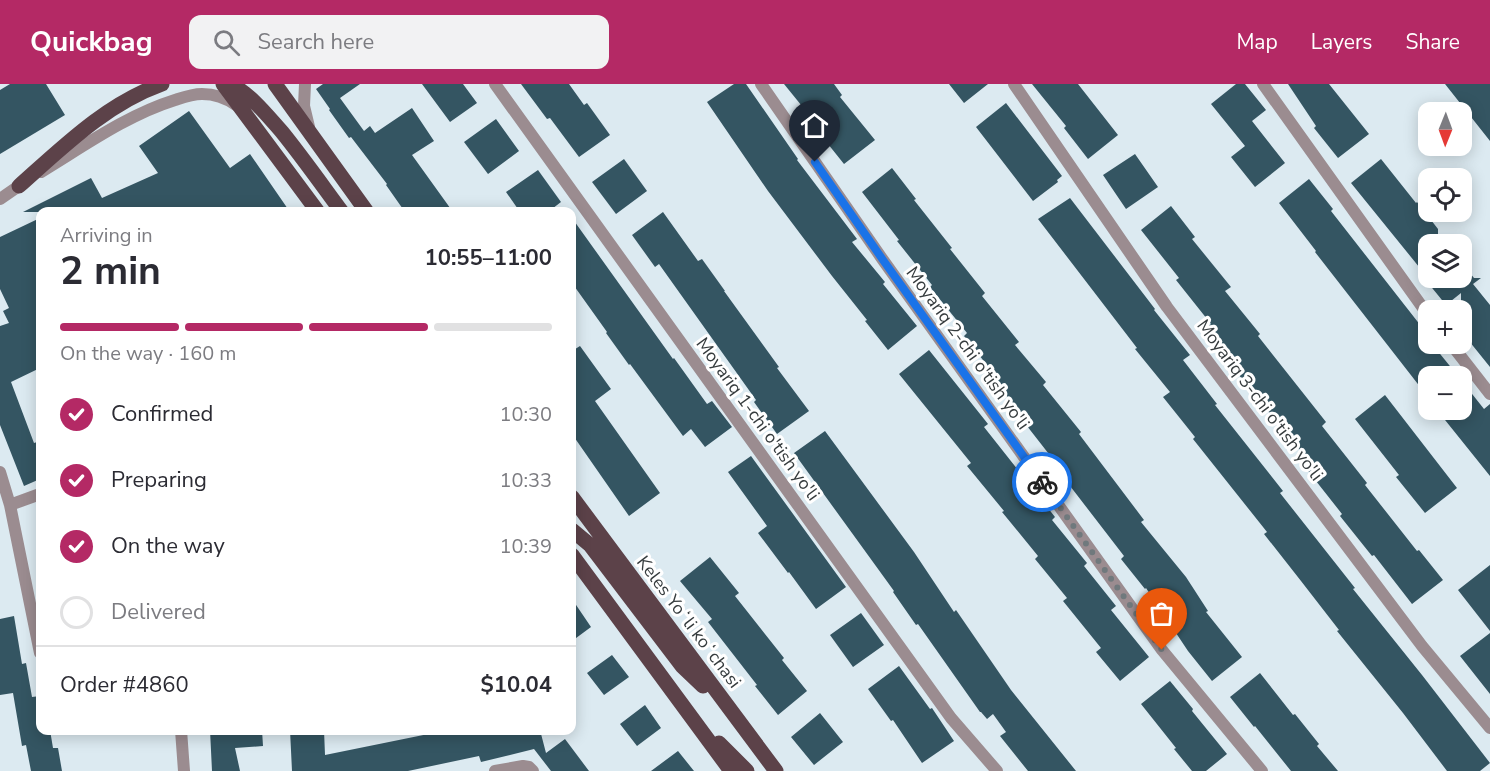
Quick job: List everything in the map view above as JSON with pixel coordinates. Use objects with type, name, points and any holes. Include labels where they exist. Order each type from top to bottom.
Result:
[{"type":"main road","points":[[19,186],[82,131],[146,84]]},
{"type":"main road","points":[[129,98],[162,84]]},
{"type":"main road","points":[[223,84],[292,146],[338,207]]},
{"type":"main road","points":[[231,84],[243,92],[249,106],[315,207]]},
{"type":"main road","points":[[249,106],[278,85],[363,207]]},
{"type":"main road","name":"Keles Yoʻli koʻchasi","points":[[576,502],[776,771]]},
{"type":"main road","points":[[576,533],[590,545],[682,666],[734,715]]},
{"type":"main road","points":[[576,560],[731,771]]},
{"type":"main road","points":[[690,716],[747,771]]},
{"type":"street","points":[[192,95],[211,84]]},
{"type":"street","points":[[305,84],[304,106],[310,131]]},
{"type":"street","name":"Moyariq 1-chi o'tish yo'li","points":[[495,84],[944,709],[997,771]]},
{"type":"street","name":"Moyariq 2-chi o'tish yo'li","points":[[761,84],[883,260],[1162,650],[1262,771]]},
{"type":"street","name":"Moyariq 3-chi o'tish yo'li","points":[[1014,84],[1167,307],[1422,646],[1490,728]]},
{"type":"street","points":[[1263,84],[1418,301]]},
{"type":"street","points":[[0,199],[137,115],[164,104],[201,94],[220,96],[249,106]]},
{"type":"street","points":[[1459,354],[1490,394]]},
{"type":"street","points":[[0,472],[10,506],[36,633]]},
{"type":"street","points":[[10,506],[36,496]]},
{"type":"street","points":[[181,735],[184,771]]},
{"type":"street","points":[[495,771],[529,766],[533,771]]},
{"type":"building","points":[[10,84],[46,84],[65,115],[0,154],[0,90]]},
{"type":"building","points":[[323,84],[360,84],[340,98],[364,131],[370,126],[375,133],[412,108],[434,141],[412,155],[449,207],[401,207],[387,184],[351,137],[349,138],[316,89]]},
{"type":"building","points":[[422,84],[463,84],[477,103],[450,122]]},
{"type":"building","points":[[521,84],[569,84],[584,105],[587,103],[610,135],[579,157]]},
{"type":"building","points":[[734,84],[746,84],[797,160],[857,239],[852,242],[917,326],[888,350],[768,191],[707,102]]},
{"type":"building","points":[[784,84],[834,84],[842,95],[840,97],[875,140],[844,164],[820,134],[823,132]]},
{"type":"building","points":[[949,84],[988,84],[964,103]]},
{"type":"building","points":[[1032,84],[1078,84],[1118,135],[1088,159],[1064,128],[1066,126]]},
{"type":"building","points":[[1236,84],[1245,84],[1266,110],[1252,121],[1285,163],[1255,187],[1231,157],[1245,146],[1211,104]]},
{"type":"building","points":[[1288,84],[1329,84],[1369,134],[1338,158],[1314,128],[1316,126]]},
{"type":"building","points":[[1445,84],[1490,84],[1490,141],[1472,118],[1472,102],[1459,102]]},
{"type":"building","points":[[1006,103],[1062,176],[1057,180],[1058,182],[1033,201],[976,127]]},
{"type":"building","points":[[189,111],[230,168],[250,154],[287,207],[36,207],[36,212],[23,212],[91,178],[102,198],[158,173],[139,146]]},
{"type":"building","points":[[496,119],[519,151],[488,174],[464,142]]},
{"type":"building","points":[[1135,154],[1158,187],[1126,209],[1103,175]]},
{"type":"building","points":[[624,159],[647,191],[616,214],[592,182]]},
{"type":"building","points":[[1381,159],[1417,202],[1418,222],[1433,222],[1438,229],[1438,234],[1418,234],[1418,266],[1351,183]]},
{"type":"building","points":[[892,168],[952,248],[950,249],[985,293],[982,296],[1019,342],[1015,345],[1046,382],[1043,385],[1081,432],[1079,434],[1144,520],[1141,522],[1186,577],[1208,611],[1206,612],[1242,657],[1212,681],[1188,651],[1146,588],[1121,559],[1124,556],[1057,469],[1059,467],[1027,426],[1029,424],[991,376],[994,374],[964,336],[967,333],[930,287],[932,285],[862,192]]},
{"type":"building","points":[[538,170],[561,202],[554,207],[516,207],[506,192]]},
{"type":"building","points":[[1309,179],[1333,209],[1331,211],[1418,322],[1418,354],[1440,354],[1450,366],[1418,366],[1418,384],[1279,203]]},
{"type":"building","points":[[1070,198],[1190,355],[1183,360],[1217,404],[1215,405],[1283,491],[1280,493],[1490,763],[1480,771],[1447,771],[1337,631],[1339,630],[1264,534],[1267,532],[1193,439],[1195,437],[1163,397],[1170,392],[1038,219]]},
{"type":"building","points":[[1171,206],[1195,237],[1192,239],[1231,287],[1225,291],[1326,422],[1322,426],[1367,483],[1365,485],[1443,580],[1412,604],[1340,516],[1342,514],[1301,462],[1306,458],[1238,374],[1240,372],[1206,328],[1211,324],[1176,280],[1179,278],[1141,230]]},
{"type":"building","points":[[663,212],[698,261],[702,259],[809,411],[777,434],[754,402],[756,400],[659,264],[655,267],[632,235]]},
{"type":"building","points":[[36,220],[36,370],[11,382],[34,443],[36,442],[36,481],[24,486],[0,425],[0,326],[9,323],[3,311],[9,308],[0,289],[0,237]]},
{"type":"building","points":[[576,224],[707,404],[712,401],[732,427],[705,447],[691,429],[683,436],[576,289]]},
{"type":"building","points":[[1472,276],[1474,278],[1481,278],[1473,284],[1490,305],[1490,367],[1472,345],[1472,300],[1461,300],[1461,293],[1452,300],[1442,300],[1432,288],[1472,288]]},
{"type":"building","points":[[580,346],[611,389],[595,401],[660,493],[629,516],[576,440],[576,348]]},
{"type":"building","points":[[929,350],[988,424],[984,427],[1055,517],[1052,520],[1087,563],[1084,566],[1116,606],[1111,610],[1149,657],[1120,681],[1096,652],[1101,648],[1063,601],[1067,598],[1035,559],[1038,556],[967,466],[971,463],[899,374]]},
{"type":"building","points":[[1472,394],[1484,409],[1490,404],[1490,476],[1445,420],[1472,420]]},
{"type":"building","points":[[1385,395],[1457,488],[1425,513],[1396,477],[1399,475],[1355,419]]},
{"type":"building","points":[[825,431],[914,552],[954,612],[956,610],[1011,690],[1076,771],[1028,771],[1000,736],[1006,732],[993,714],[987,719],[980,712],[794,453]]},
{"type":"building","points":[[751,456],[846,587],[816,609],[758,533],[767,526],[728,472]]},
{"type":"building","points":[[710,557],[739,593],[735,596],[807,691],[778,715],[708,622],[712,619],[680,581]]},
{"type":"building","points":[[1490,565],[1490,631],[1458,590]]},
{"type":"building","points":[[576,605],[591,627],[576,638]]},
{"type":"building","points":[[861,613],[884,645],[853,667],[830,635]]},
{"type":"building","points":[[14,616],[22,664],[26,663],[32,697],[36,696],[36,735],[51,735],[53,748],[58,748],[62,771],[31,771],[26,745],[22,746],[13,693],[0,695],[0,619]]},
{"type":"building","points":[[1490,633],[1490,694],[1460,656]]},
{"type":"building","points":[[612,655],[629,677],[604,695],[587,673]]},
{"type":"building","points":[[899,666],[954,741],[922,763],[893,720],[891,721],[868,689]]},
{"type":"building","points":[[1260,673],[1319,744],[1317,746],[1338,771],[1291,771],[1230,697]]},
{"type":"building","points":[[1170,681],[1227,754],[1206,771],[1192,771],[1141,704]]},
{"type":"building","points":[[645,705],[661,728],[637,746],[620,724]]},
{"type":"building","points":[[820,713],[843,742],[814,765],[791,737]]},
{"type":"building","points":[[210,735],[262,735],[263,746],[235,748],[240,771],[212,771]]},
{"type":"building","points":[[290,735],[324,735],[325,755],[423,735],[541,735],[546,753],[565,739],[589,771],[551,771],[534,749],[481,762],[479,756],[408,771],[292,771]]},
{"type":"building","points":[[678,751],[694,771],[651,771]]},
{"type":"way so far","points":[[1042,482],[1162,650]]},
{"type":"route","points":[[815,162],[1042,482]]}]
